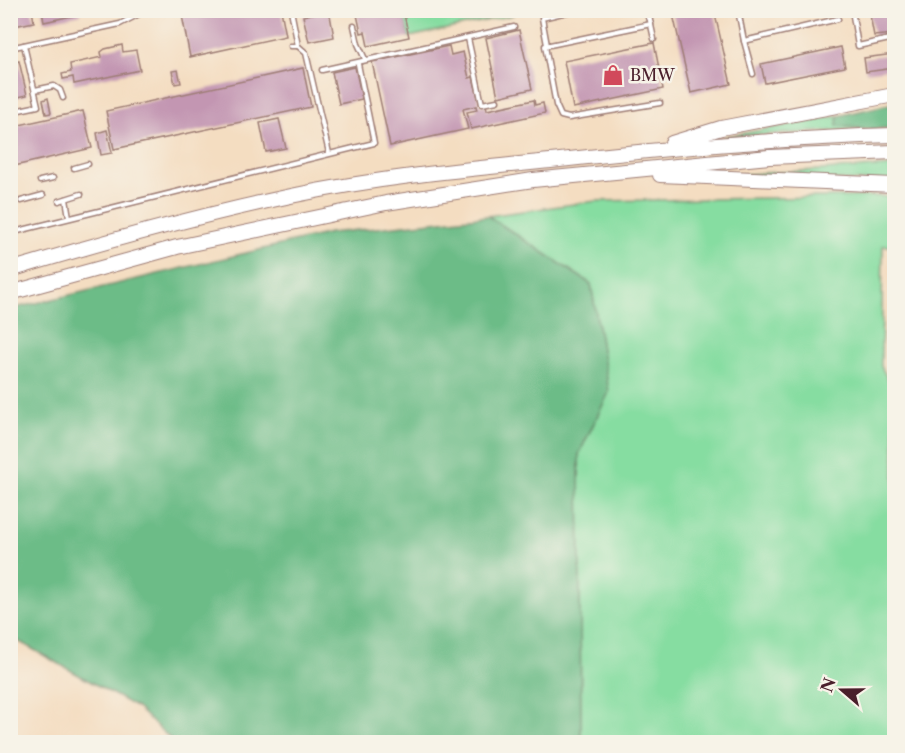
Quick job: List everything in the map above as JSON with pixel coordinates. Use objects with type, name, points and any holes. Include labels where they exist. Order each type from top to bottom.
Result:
[{"type":"highway","points":[[644,151],[721,128],[894,95]]},
{"type":"highway","points":[[10,270],[168,225],[292,196],[429,174],[644,151],[767,141],[894,135]]},
{"type":"highway","points":[[10,293],[177,247],[313,217],[533,180],[770,157],[894,152]]},
{"type":"highway","points":[[620,173],[894,186]]},
{"type":"lane","points":[[10,48],[120,24],[147,10]]},
{"type":"lane","points":[[291,10],[298,46],[306,53],[329,153]]},
{"type":"lane","points":[[575,10],[542,18],[547,45],[544,46],[556,105],[561,116],[569,118],[660,103]]},
{"type":"lane","points":[[738,10],[753,74]]},
{"type":"lane","points":[[852,10],[858,46],[894,38]]},
{"type":"lane","points":[[649,13],[654,39]]},
{"type":"lane","points":[[744,41],[838,19]]},
{"type":"lane","points":[[547,45],[651,24]]},
{"type":"lane","points":[[354,26],[360,52],[365,59]]},
{"type":"lane","points":[[322,70],[358,64],[365,59],[514,27]]},
{"type":"lane","points":[[468,38],[482,104],[496,101]]},
{"type":"lane","points":[[10,112],[38,106],[24,45]]},
{"type":"lane","points":[[291,46],[298,46]]},
{"type":"lane","points":[[10,234],[69,217],[374,143],[358,64]]},
{"type":"lane","points":[[35,90],[54,86],[60,90],[63,98]]},
{"type":"lane","points":[[74,168],[88,164]]},
{"type":"lane","points":[[40,181],[53,178]]},
{"type":"lane","points":[[59,201],[81,194]]},
{"type":"lane","points":[[21,201],[43,195]]},
{"type":"lane","points":[[66,199],[69,217]]},
{"type":"green space","points":[[512,10],[513,15],[409,37],[403,11]]},
{"type":"green space","points":[[894,103],[894,128],[870,129],[837,126],[838,116]]},
{"type":"green space","points":[[838,116],[837,125],[870,129],[723,137]]},
{"type":"green space","points":[[894,166],[894,182],[710,176]]},
{"type":"green space","points":[[883,196],[894,199],[894,246],[883,246],[881,366],[894,392],[894,742],[581,742],[579,454],[609,392],[591,284],[488,216],[596,201]]},
{"type":"green space","points":[[488,216],[591,284],[609,392],[579,454],[581,742],[174,742],[136,707],[11,637],[11,309],[330,233]]},
{"type":"building","points":[[10,10],[32,10],[34,22],[14,26]]},
{"type":"building","points":[[42,10],[80,10],[81,14],[44,22]]},
{"type":"building","points":[[181,10],[281,10],[286,36],[190,57]]},
{"type":"building","points":[[329,10],[334,37],[309,42],[303,16]]},
{"type":"building","points":[[356,10],[403,10],[409,37],[368,46],[365,32],[361,33]]},
{"type":"building","points":[[672,10],[714,10],[731,84],[691,93]]},
{"type":"building","points":[[869,10],[894,10],[894,34],[874,36]]},
{"type":"building","points":[[519,30],[532,89],[498,97],[486,38]]},
{"type":"building","name":"BMW","points":[[654,43],[663,89],[573,108],[564,61]]},
{"type":"building","points":[[122,45],[123,52],[136,50],[140,70],[74,84],[73,77],[63,79],[62,74],[71,72],[70,64],[102,57],[101,52],[105,49]]},
{"type":"building","points":[[449,46],[451,55],[463,52],[469,78],[473,77],[480,106],[486,105],[487,110],[534,100],[535,105],[543,103],[545,113],[471,129],[467,112],[477,110],[476,106],[463,109],[468,129],[390,146],[372,62]]},
{"type":"building","points":[[841,47],[845,67],[765,83],[761,64]]},
{"type":"building","points":[[894,54],[894,68],[866,72],[864,58]]},
{"type":"building","points":[[19,61],[27,95],[10,99],[10,63]]},
{"type":"building","points":[[355,67],[362,99],[339,104],[332,72]]},
{"type":"building","points":[[303,68],[311,107],[114,149],[106,111]]},
{"type":"building","points":[[178,70],[181,83],[175,84],[172,71]]},
{"type":"building","points":[[48,98],[51,113],[46,114],[43,100]]},
{"type":"building","points":[[83,111],[92,148],[10,167],[10,127]]},
{"type":"building","points":[[279,119],[286,148],[266,152],[260,123]]},
{"type":"building","points":[[107,130],[112,153],[101,155],[97,133]]},
{"type":"place","name":"BMW","points":[[613,75]]}]
